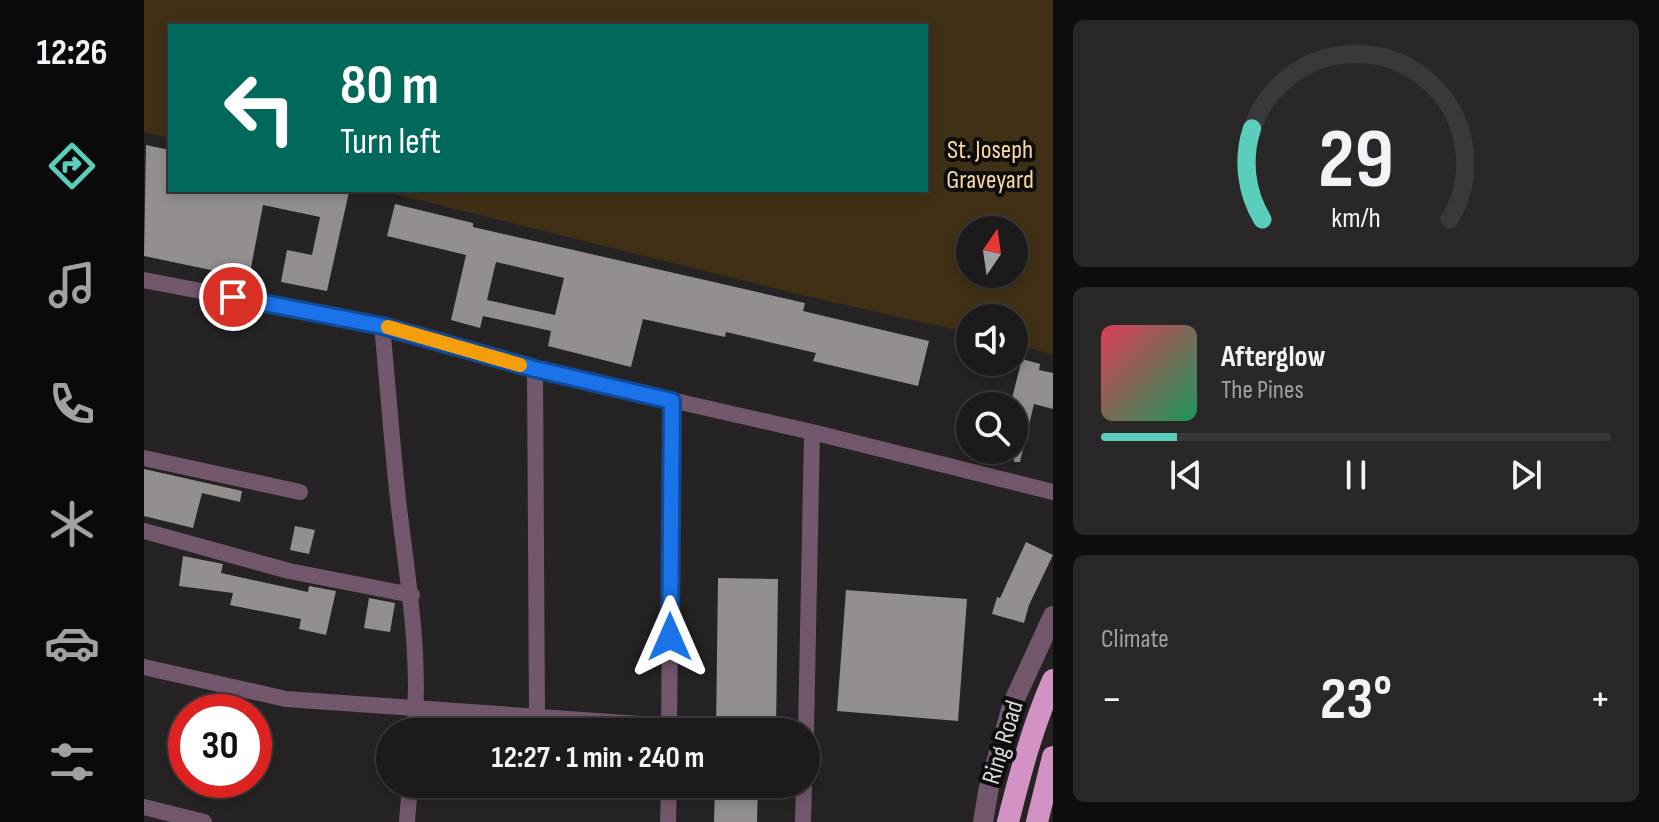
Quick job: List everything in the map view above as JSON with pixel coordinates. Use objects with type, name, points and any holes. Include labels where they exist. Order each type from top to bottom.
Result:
[{"type":"highway","name":"Ring Road","points":[[1008,822],[1032,735],[1053,680]]},
{"type":"highway","name":"Ring Road","points":[[1037,822],[1053,757]]},
{"type":"street","points":[[144,280],[382,326],[535,369],[812,432],[1053,492]]},
{"type":"street","points":[[382,326],[399,507],[412,595],[415,718]]},
{"type":"street","points":[[535,369],[537,715]]},
{"type":"street","points":[[669,718],[672,401]]},
{"type":"street","points":[[806,718],[812,432]]},
{"type":"street","points":[[144,458],[300,492]]},
{"type":"street","points":[[144,531],[289,571],[412,595]]},
{"type":"street","points":[[983,822],[989,787],[1013,703],[1053,616]]},
{"type":"street","points":[[144,667],[286,699],[565,718]]},
{"type":"street","points":[[407,822],[409,798]]},
{"type":"street","points":[[668,822],[669,798]]},
{"type":"street","points":[[803,822],[804,798]]},
{"type":"street","points":[[144,807],[204,822]]},
{"type":"green space","name":"St. Joseph Graveyard","points":[[144,0],[1053,0],[1053,355],[1028,347],[1028,304],[956,304],[956,330],[806,296],[387,192],[928,192],[928,24],[168,24],[168,138],[144,132]]},
{"type":"building","points":[[146,145],[168,150],[168,192],[349,192],[327,291],[281,282],[287,250],[312,255],[320,217],[263,205],[249,278],[144,256]]},
{"type":"building","points":[[395,204],[473,223],[473,227],[805,303],[803,311],[929,341],[918,386],[813,361],[816,353],[726,332],[725,337],[643,319],[631,367],[548,346],[551,331],[483,316],[480,328],[451,320],[466,255],[387,236]],"holes":[[[496,262],[564,278],[555,315],[487,300]]]},
{"type":"building","points":[[1028,361],[1040,364],[1039,370],[1053,373],[1053,409],[1034,404],[1028,429],[1028,392],[1014,392],[1018,376],[1028,376]]},
{"type":"building","points":[[144,469],[242,491],[240,502],[202,493],[193,528],[144,516]]},
{"type":"building","points":[[295,526],[315,530],[309,554],[290,550]]},
{"type":"building","points":[[1026,542],[1053,555],[1029,605],[1024,623],[992,614],[997,597],[1000,598]]},
{"type":"building","points":[[183,556],[223,564],[221,573],[308,592],[309,586],[336,591],[326,635],[299,629],[301,619],[230,605],[233,593],[179,586]]},
{"type":"building","points":[[718,578],[778,579],[776,718],[716,718]]},
{"type":"building","points":[[846,590],[967,599],[958,721],[837,711]]},
{"type":"building","points":[[369,598],[395,603],[390,632],[364,628]]},
{"type":"building","points":[[715,798],[758,798],[757,822],[714,822]]},
{"type":"slow traffic","points":[[388,327],[520,365]]},
{"type":"route","points":[[233,297],[382,326],[535,369],[672,401],[670,637]]}]
